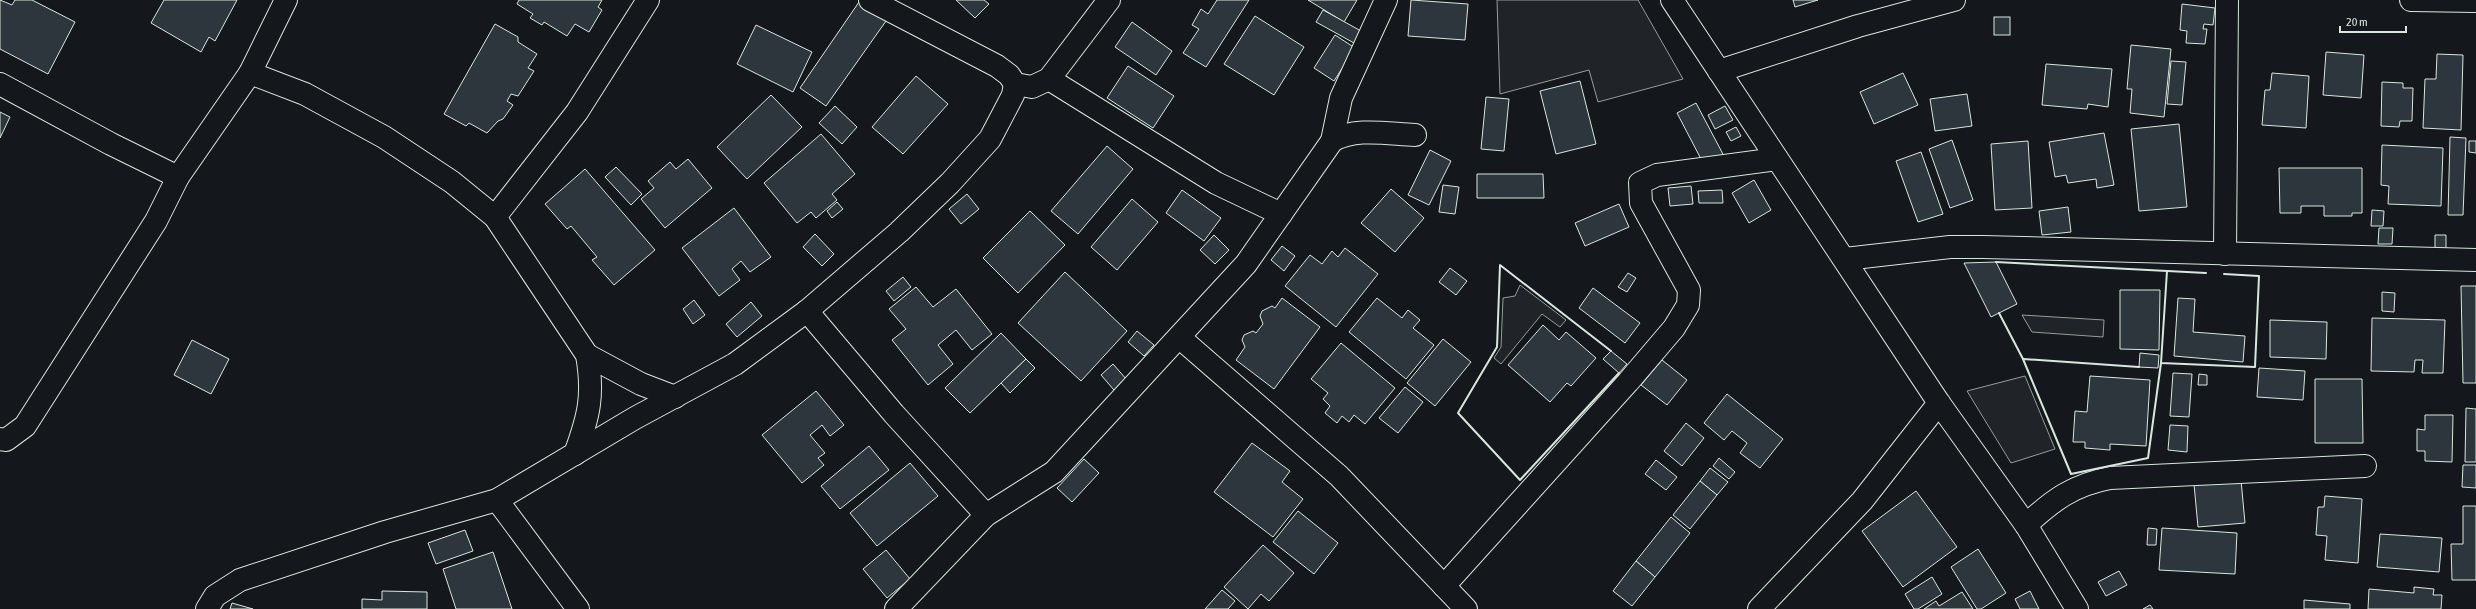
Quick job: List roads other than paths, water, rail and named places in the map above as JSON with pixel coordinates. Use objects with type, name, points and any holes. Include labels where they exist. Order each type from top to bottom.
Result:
[{"type":"street","points":[[0,439],[6,440],[26,426],[156,221],[178,176],[250,73],[286,0]]},
{"type":"street","points":[[495,217],[577,112],[648,0]]},
{"type":"street","points":[[870,0],[998,66],[1009,75],[1015,84],[1032,88],[1049,79],[1109,0]]},
{"type":"street","points":[[1332,141],[1341,98],[1386,0]]},
{"type":"street","points":[[1672,0],[1940,403],[2026,525],[2078,609]]},
{"type":"street","points":[[1719,71],[1858,26],[1954,0]]},
{"type":"street","points":[[2225,254],[2227,0]]},
{"type":"street","points":[[2411,0],[2476,1]]},
{"type":"street","points":[[250,73],[305,94],[384,137],[452,182],[495,217],[586,355],[591,399],[585,428],[575,454]]},
{"type":"street","points":[[1049,79],[1216,183],[1281,214]]},
{"type":"street","points":[[0,84],[111,144],[178,176]]},
{"type":"street","points":[[207,609],[215,596],[240,580],[385,532],[497,500],[575,454],[735,364],[808,311],[898,232],[973,159],[990,139],[1013,95],[1015,84]]},
{"type":"street","points":[[896,609],[986,515],[1054,472],[1246,264],[1332,141],[1341,135],[1355,133],[1415,135]]},
{"type":"street","points":[[1444,586],[1628,382],[1674,328],[1688,305],[1689,290],[1641,204],[1640,184],[1657,175],[1777,158]]},
{"type":"street","points":[[1845,259],[1950,247],[2476,260]]},
{"type":"street","points":[[808,311],[894,414],[986,515]]},
{"type":"street","points":[[1178,337],[1339,476],[1466,609]]},
{"type":"street","points":[[586,355],[641,384],[675,397]]},
{"type":"street","points":[[1759,609],[1862,501],[1940,403]]},
{"type":"street","points":[[2026,525],[2053,500],[2073,489],[2110,478],[2365,466]]},
{"type":"street","points":[[497,500],[578,609]]}]
